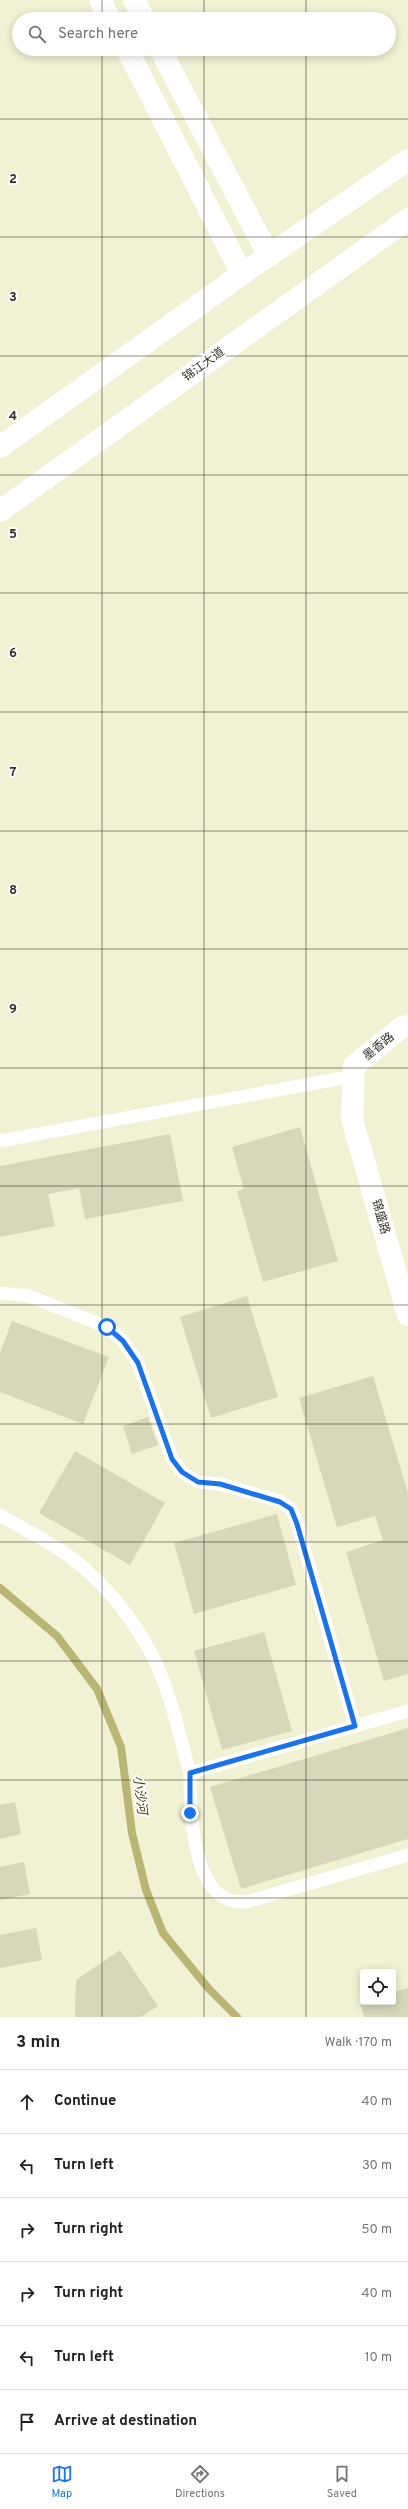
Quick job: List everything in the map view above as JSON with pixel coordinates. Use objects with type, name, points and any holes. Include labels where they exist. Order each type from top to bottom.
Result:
[{"type":"main road","points":[[100,0],[106,12]]},
{"type":"main road","points":[[134,0],[140,12]]},
{"type":"main road","points":[[131,56],[242,274]]},
{"type":"main road","points":[[164,56],[269,256]]},
{"type":"main road","points":[[0,447],[242,274],[408,160]]},
{"type":"main road","name":"锦江大道","points":[[0,512],[408,219]]},
{"type":"main road","name":"墨香路","points":[[352,1119],[354,1066],[402,1027],[408,1026]]},
{"type":"main road","name":"锦盛路","points":[[352,1119],[408,1315]]},
{"type":"lane","points":[[0,1141],[354,1076]]},
{"type":"lane","points":[[0,1293],[29,1296],[107,1327],[123,1341],[138,1363],[172,1459],[182,1472],[198,1482],[220,1484],[280,1502],[291,1509],[297,1524],[355,1726]]},
{"type":"lane","points":[[0,1515],[72,1559],[107,1590],[138,1630],[156,1666],[190,1773],[190,1813],[195,1845],[204,1872],[215,1889],[227,1899],[246,1902],[408,1855]]},
{"type":"lane","points":[[190,1773],[408,1711]]},
{"type":"building","points":[[300,1127],[338,1261],[263,1282],[237,1191],[244,1189],[232,1147]]},
{"type":"building","points":[[170,1134],[183,1201],[85,1219],[79,1188],[48,1194],[55,1226],[0,1237],[0,1166]]},
{"type":"building","points":[[247,1296],[278,1397],[211,1418],[180,1317]]},
{"type":"building","points":[[12,1321],[109,1357],[83,1424],[0,1392],[0,1353]]},
{"type":"building","points":[[373,1376],[408,1493],[408,1674],[384,1681],[346,1552],[383,1540],[375,1516],[337,1527],[299,1398]]},
{"type":"building","points":[[148,1417],[158,1445],[132,1454],[123,1426]]},
{"type":"building","points":[[75,1451],[165,1503],[130,1565],[39,1513]]},
{"type":"building","points":[[277,1514],[296,1585],[194,1614],[174,1543]]},
{"type":"building","points":[[264,1632],[292,1731],[222,1750],[194,1651]]},
{"type":"building","points":[[408,1728],[408,1839],[241,1889],[210,1787]]},
{"type":"building","points":[[15,1802],[21,1834],[0,1839],[0,1805]]},
{"type":"building","points":[[24,1862],[30,1894],[0,1900],[0,1867]]},
{"type":"building","points":[[36,1928],[42,1960],[0,1968],[0,1935]]},
{"type":"building","points":[[120,1950],[158,2006],[141,2017],[75,2017],[76,1980]]},
{"type":"building","points":[[408,1988],[408,2017],[364,2017],[361,2005],[396,2005],[396,1991]]},
{"type":"waterway","name":"小沙河","points":[[0,1588],[57,1636],[97,1689],[121,1747],[132,1833],[146,1890],[163,1933],[209,1989],[237,2017]]},
{"type":"route","points":[[107,1327],[123,1341],[138,1363],[172,1459],[182,1472],[198,1482],[220,1484],[280,1502],[291,1509],[297,1524],[355,1726],[190,1773],[190,1813]]}]
